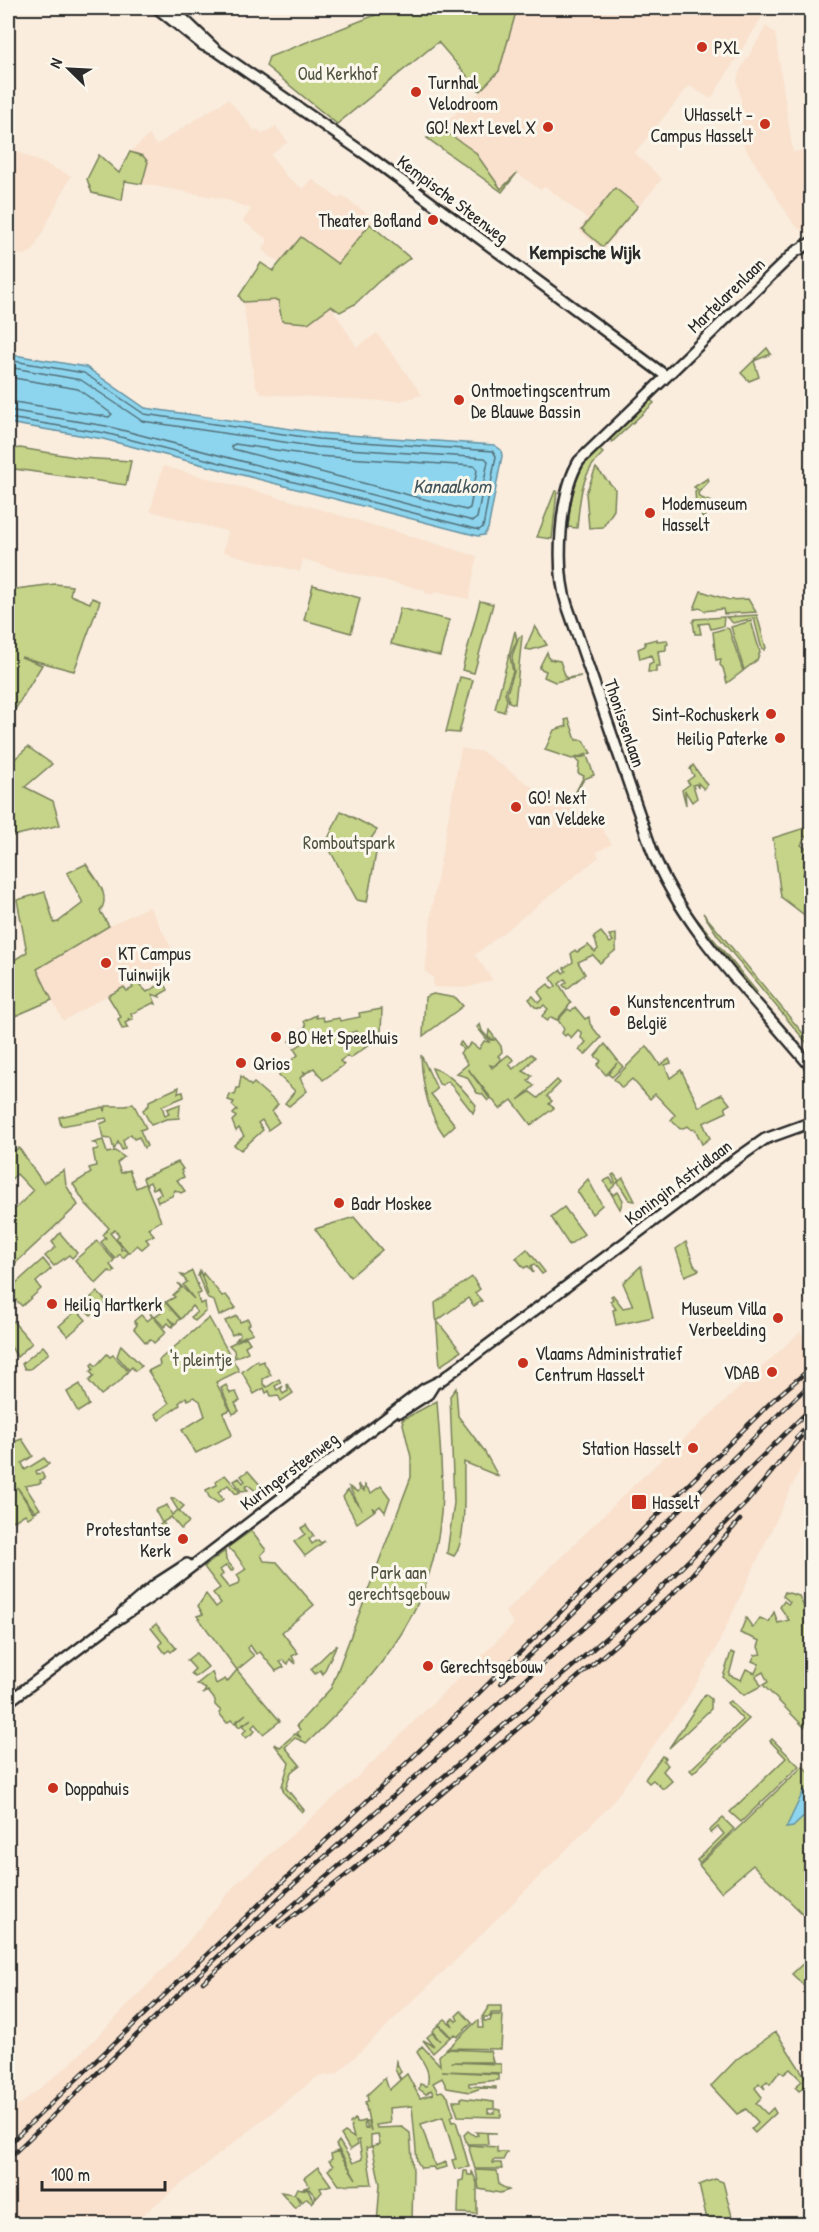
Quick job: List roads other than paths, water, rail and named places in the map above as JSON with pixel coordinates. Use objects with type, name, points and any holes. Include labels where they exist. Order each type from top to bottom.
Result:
[{"type":"main road","name":"Kempische Steenweg","points":[[157,8],[202,45],[217,51],[371,158],[666,376]]},
{"type":"main road","name":"Kempische Steenweg","points":[[172,8],[208,39],[217,51]]},
{"type":"main road","name":"Martelarenlaan","points":[[666,376],[795,252],[812,242]]},
{"type":"main road","name":"Thonissenlaan","points":[[666,376],[590,448],[574,468],[567,492],[560,570],[561,588],[651,848],[666,881],[696,929],[812,1068]]},
{"type":"main road","name":"Koningin Astridlaan","points":[[433,1386],[765,1139],[812,1122]]},
{"type":"main road","name":"Kuringersteenweg","points":[[8,1702],[114,1622],[160,1591],[205,1554],[424,1389],[433,1386]]},
{"type":"water","name":"Kanaalkom","points":[[8,354],[86,367],[145,408],[319,433],[494,445],[501,450],[502,456],[488,529],[484,535],[478,536],[103,439],[8,423]]},
{"type":"water","points":[[804,1790],[811,1798],[811,1810],[793,1827],[786,1828]]},
{"type":"railway","points":[[8,2145],[469,1703],[772,1401],[812,1367]]},
{"type":"railway","points":[[501,1683],[812,1382]]},
{"type":"railway","points":[[8,2159],[285,1892],[624,1592],[812,1407]]},
{"type":"railway","points":[[796,1438],[812,1420]]},
{"type":"railway","points":[[203,1982],[642,1607],[746,1503],[804,1433]]},
{"type":"railway","points":[[280,1926],[353,1870],[642,1622],[686,1581],[740,1520]]},
{"type":"place","name":"PXL","points":[[702,47]]},
{"type":"place","name":"Turnhal Velodroom","points":[[416,92]]},
{"type":"place","name":"UHasselt - Campus Hasselt","points":[[765,124]]},
{"type":"place","name":"GO! Next Level X","points":[[548,127]]},
{"type":"place","name":"Theater Bofland","points":[[433,220]]},
{"type":"place","name":"Ontmoetingscentrum De Blauwe Bassin","points":[[459,400]]},
{"type":"place","name":"Modemuseum Hasselt","points":[[650,513]]},
{"type":"place","name":"Sint-Rochuskerk","points":[[771,714]]},
{"type":"place","name":"Heilig Paterke","points":[[780,738]]},
{"type":"place","name":"GO! Next van Veldeke","points":[[516,807]]},
{"type":"place","name":"KT Campus Tuinwijk","points":[[106,963]]},
{"type":"place","name":"Kunstencentrum België","points":[[615,1011]]},
{"type":"place","name":"BO Het Speelhuis","points":[[276,1037]]},
{"type":"place","name":"Qrios","points":[[241,1063]]},
{"type":"place","name":"Badr Moskee","points":[[339,1203]]},
{"type":"place","name":"Heilig Hartkerk","points":[[52,1304]]},
{"type":"place","name":"Museum Villa Verbeelding","points":[[778,1318]]},
{"type":"place","name":"Vlaams Administratief Centrum Hasselt","points":[[523,1363]]},
{"type":"place","name":"VDAB","points":[[772,1372]]},
{"type":"place","name":"Station Hasselt","points":[[693,1448]]},
{"type":"place","name":"Hasselt","points":[[639,1502]]},
{"type":"place","name":"Protestantse Kerk","points":[[183,1539]]},
{"type":"place","name":"Gerechtsgebouw","points":[[428,1666]]},
{"type":"place","name":"Doppahuis","points":[[53,1788]]},
{"type":"district","name":"Kempische Wijk","points":[[585,251]]},
{"type":"park label","name":"Oud Kerkhof","points":[[338,73]]},
{"type":"park label","name":"Romboutspark","points":[[349,842]]},
{"type":"park label","name":"'t pleintje","points":[[201,1359]]},
{"type":"park label","name":"Park aan gerechtsgebouw","points":[[399,1582]]}]
